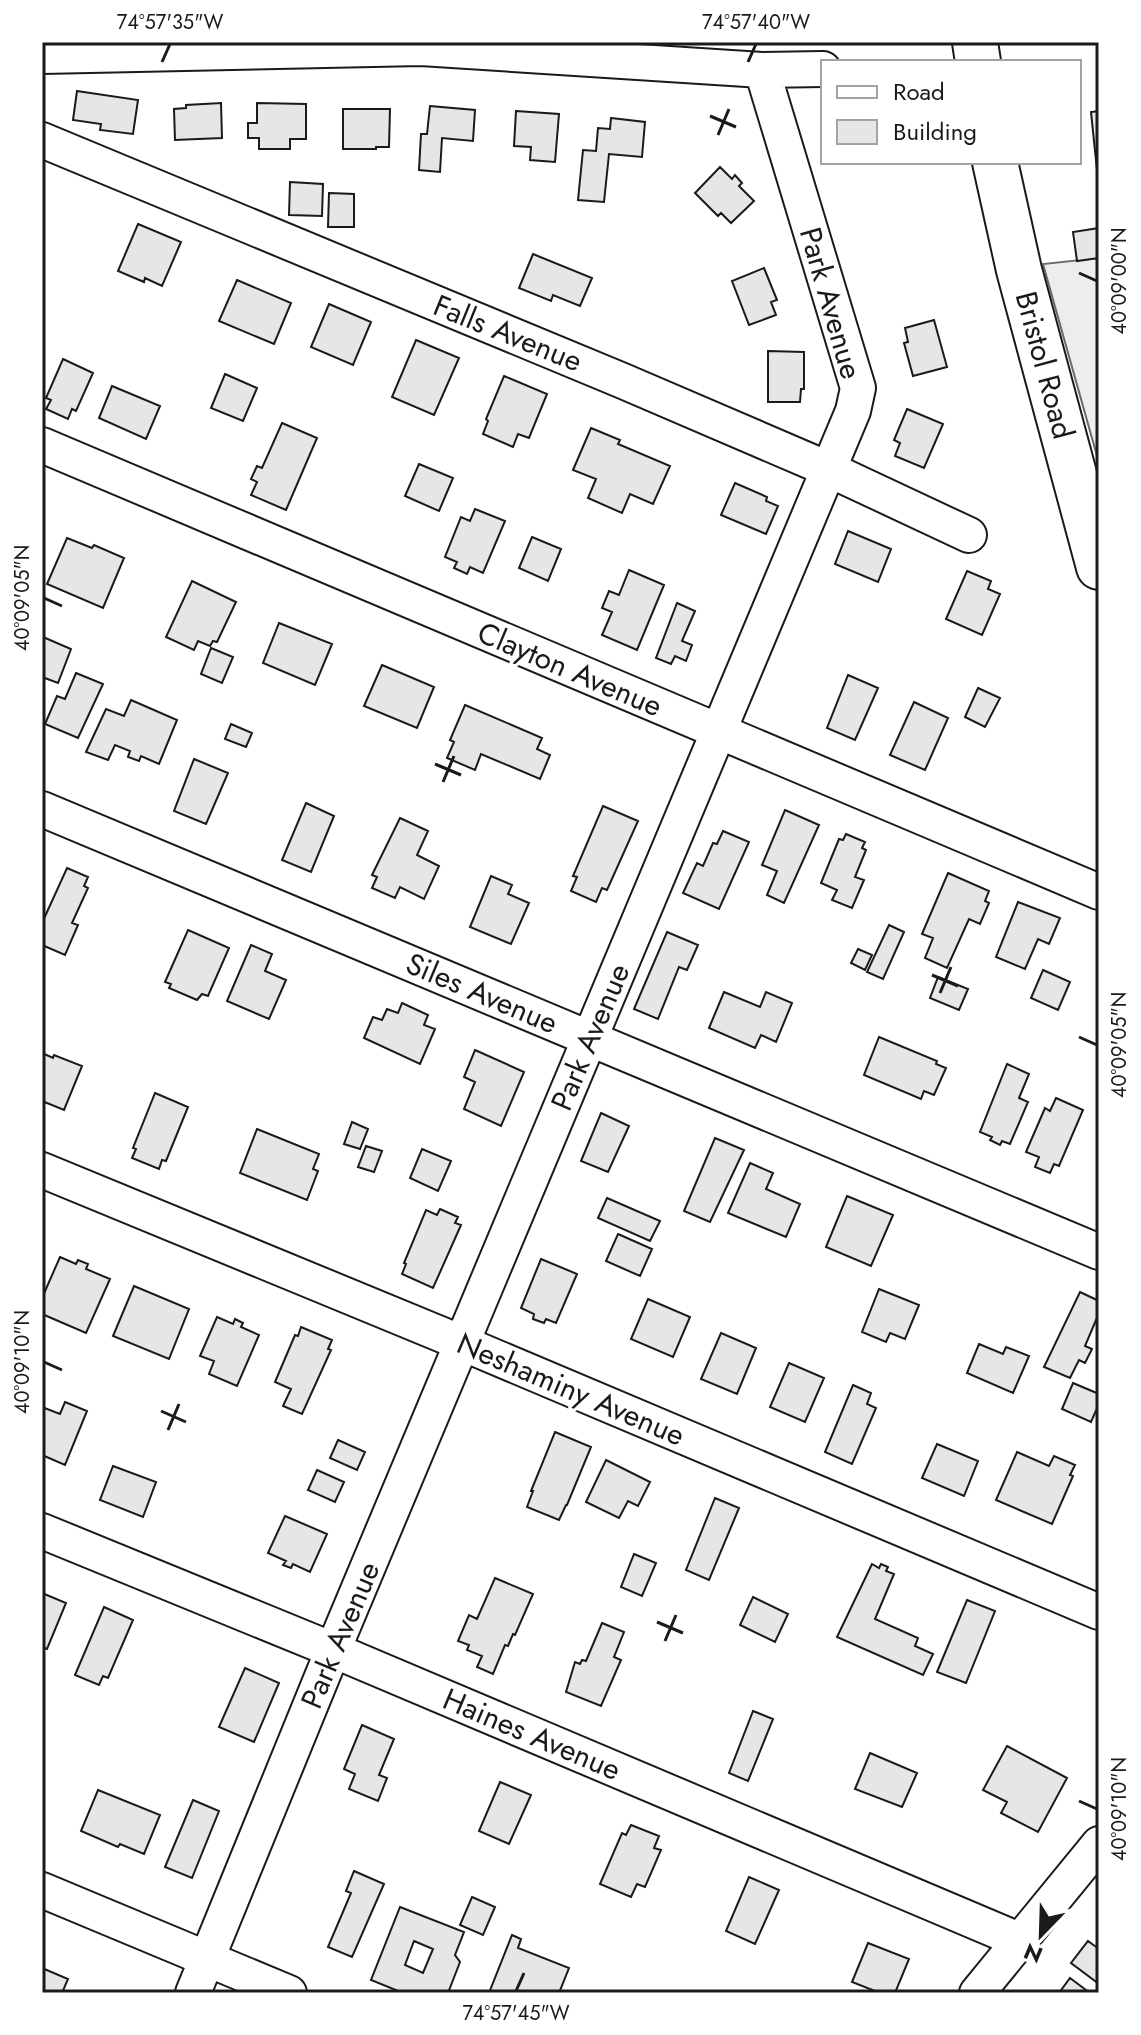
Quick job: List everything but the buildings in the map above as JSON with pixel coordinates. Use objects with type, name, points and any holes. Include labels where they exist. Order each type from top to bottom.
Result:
[{"type":"main road","name":"Bristol Road","points":[[995,164],[1019,270],[1099,567]]},
{"type":"street","points":[[42,56],[421,48],[762,70],[821,69]]},
{"type":"street","name":"Park Avenue","points":[[193,1993],[333,1650],[853,411],[858,388],[762,70]]},
{"type":"street","name":"Falls Avenue","points":[[42,140],[623,381],[828,469],[969,535]]},
{"type":"street","name":"Clayton Avenue","points":[[47,456],[717,731],[1099,892]]},
{"type":"street","name":"Siles Avenue","points":[[42,809],[1099,1252]]},
{"type":"street","name":"Neshaminy Avenue","points":[[42,1170],[462,1343],[1099,1612]]},
{"type":"street","name":"Haines Avenue","points":[[42,1531],[333,1650],[1021,1941]]},
{"type":"street","points":[[977,1993],[1099,1844]]},
{"type":"street","points":[[42,1890],[289,1993]]},
{"type":"shaded area","points":[[1099,258],[1099,463],[1043,264]]}]
